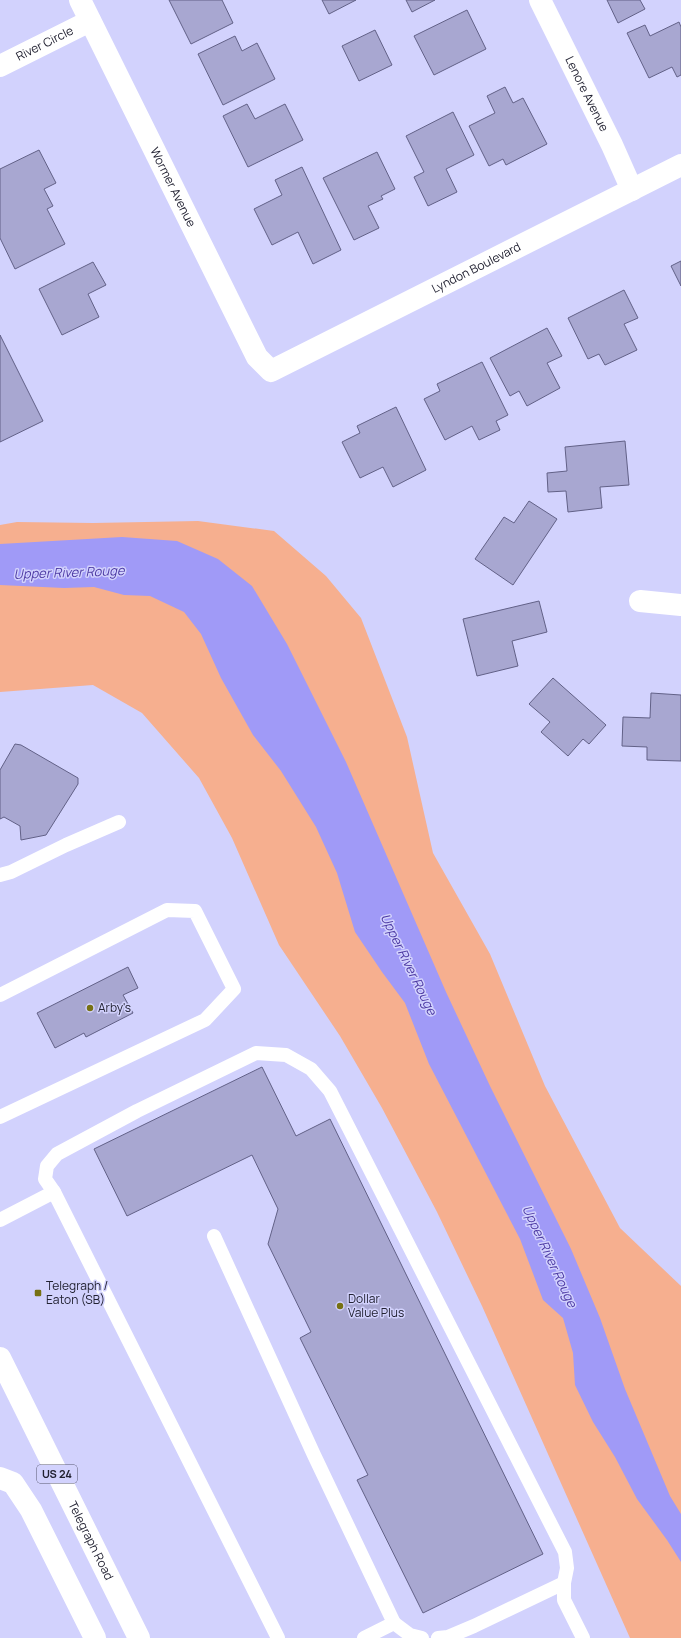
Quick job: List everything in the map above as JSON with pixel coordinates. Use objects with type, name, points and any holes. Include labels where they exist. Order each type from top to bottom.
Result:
[{"type":"street","name":"Wormer Avenue","points":[[80,0],[257,357],[271,372]]},
{"type":"street","name":"Lenore Avenue","points":[[540,0],[612,145],[632,190]]},
{"type":"street","name":"River Circle","points":[[0,66],[90,21]]},
{"type":"street","name":"Lyndon Boulevard","points":[[271,372],[681,165]]},
{"type":"street","points":[[640,602],[681,605]]},
{"type":"street","name":"Telegraph Road","points":[[0,1358],[138,1638]]},
{"type":"street","points":[[0,1478],[13,1483],[31,1510],[95,1638]]},
{"type":"lane","points":[[0,874],[11,872],[66,845],[119,822]]},
{"type":"lane","points":[[0,995],[167,910],[195,911],[234,989],[205,1020],[0,1117]]},
{"type":"lane","points":[[278,1638],[46,1178],[47,1166],[57,1154],[137,1111],[256,1053],[286,1055],[311,1069],[330,1091],[565,1552],[568,1568],[564,1583],[564,1600],[583,1638]]},
{"type":"lane","points":[[0,1220],[54,1192]]},
{"type":"lane","points":[[214,1236],[314,1455],[394,1623],[410,1634],[422,1638]]},
{"type":"lane","points":[[438,1638],[448,1637],[474,1626],[564,1583]]},
{"type":"lane","points":[[364,1638],[394,1623]]},
{"type":"shaded area","points":[[198,521],[274,531],[326,576],[361,618],[407,737],[433,853],[490,954],[545,1086],[620,1228],[681,1286],[681,1638],[630,1638],[482,1306],[437,1212],[382,1108],[340,1036],[279,945],[232,838],[199,778],[142,713],[93,685],[0,692],[0,525],[17,522],[93,523]]},
{"type":"water","name":"Upper River Rouge","points":[[122,537],[177,541],[218,559],[252,586],[287,644],[346,762],[446,992],[490,1086],[571,1249],[600,1318],[625,1389],[670,1496],[681,1514],[681,1562],[637,1499],[615,1457],[593,1422],[575,1385],[573,1353],[563,1318],[543,1300],[520,1239],[429,1064],[405,1003],[355,932],[337,873],[316,827],[281,771],[253,735],[221,678],[201,634],[184,612],[150,596],[124,595],[94,587],[64,588],[0,585],[0,544]]},
{"type":"building","points":[[169,0],[222,0],[233,23],[191,44]]},
{"type":"building","points":[[322,0],[356,0],[329,14]]},
{"type":"building","points":[[406,0],[435,0],[412,12]]},
{"type":"building","points":[[607,0],[640,0],[645,9],[618,23]]},
{"type":"building","points":[[467,10],[486,49],[434,75],[414,36]]},
{"type":"building","points":[[679,22],[681,27],[681,75],[677,77],[672,67],[649,78],[627,33],[645,25],[650,36]]},
{"type":"building","points":[[375,30],[392,65],[359,81],[342,46]]},
{"type":"building","points":[[235,36],[242,51],[257,43],[275,79],[223,105],[198,54]]},
{"type":"building","points":[[505,87],[513,103],[523,98],[547,144],[506,165],[503,159],[489,166],[469,126],[495,113],[487,96]]},
{"type":"building","points":[[247,104],[255,119],[285,104],[303,140],[248,167],[223,116]]},
{"type":"building","points":[[453,112],[474,155],[446,169],[457,192],[428,206],[414,177],[424,172],[406,136]]},
{"type":"building","points":[[39,150],[56,183],[44,189],[53,206],[47,209],[65,244],[15,269],[0,238],[0,169]]},
{"type":"building","points":[[377,152],[395,189],[381,196],[383,199],[368,206],[379,228],[354,240],[323,178]]},
{"type":"building","points":[[302,167],[341,250],[313,264],[298,232],[272,245],[254,209],[282,195],[275,180]]},
{"type":"building","points":[[681,261],[681,286],[671,266]]},
{"type":"building","points":[[93,262],[106,285],[88,294],[99,317],[62,335],[39,289]]},
{"type":"building","points":[[624,290],[638,318],[624,324],[637,350],[605,365],[599,354],[588,359],[568,318]]},
{"type":"building","points":[[547,328],[562,356],[547,363],[560,388],[527,406],[519,391],[510,396],[490,358]]},
{"type":"building","points":[[0,335],[43,421],[0,442]]},
{"type":"building","points":[[482,362],[508,415],[496,421],[500,430],[479,440],[472,426],[445,440],[424,399],[440,391],[437,384]]},
{"type":"building","points":[[396,407],[426,470],[393,487],[383,467],[360,478],[342,442],[360,433],[357,426]]},
{"type":"building","points":[[625,441],[629,485],[600,487],[602,508],[568,512],[566,491],[548,492],[547,473],[567,471],[565,447]]},
{"type":"building","points":[[529,501],[557,519],[513,585],[475,559],[504,517],[514,523]]},
{"type":"building","points":[[539,601],[547,632],[512,641],[518,666],[477,676],[463,619]]},
{"type":"building","points":[[553,678],[606,725],[589,744],[583,739],[568,756],[541,732],[550,722],[529,704]]},
{"type":"building","points":[[651,693],[681,695],[681,761],[647,760],[647,747],[622,746],[623,717],[650,718]]},
{"type":"building","points":[[15,744],[21,745],[78,778],[78,784],[46,835],[21,840],[20,826],[4,817],[0,819],[0,770]]},
{"type":"building","points":[[128,967],[138,988],[123,995],[133,1013],[86,1037],[84,1033],[55,1048],[37,1013]]},
{"type":"building","points":[[262,1067],[296,1136],[330,1119],[543,1554],[423,1613],[357,1480],[368,1475],[300,1338],[311,1332],[268,1244],[278,1209],[252,1155],[127,1216],[94,1149]]},
{"type":"place","name":"Arby's","points":[[90,1008]]},
{"type":"place","name":"Telegraph / Eaton (SB)","points":[[38,1293]]},
{"type":"place","name":"Dollar Value Plus","points":[[340,1306]]}]
